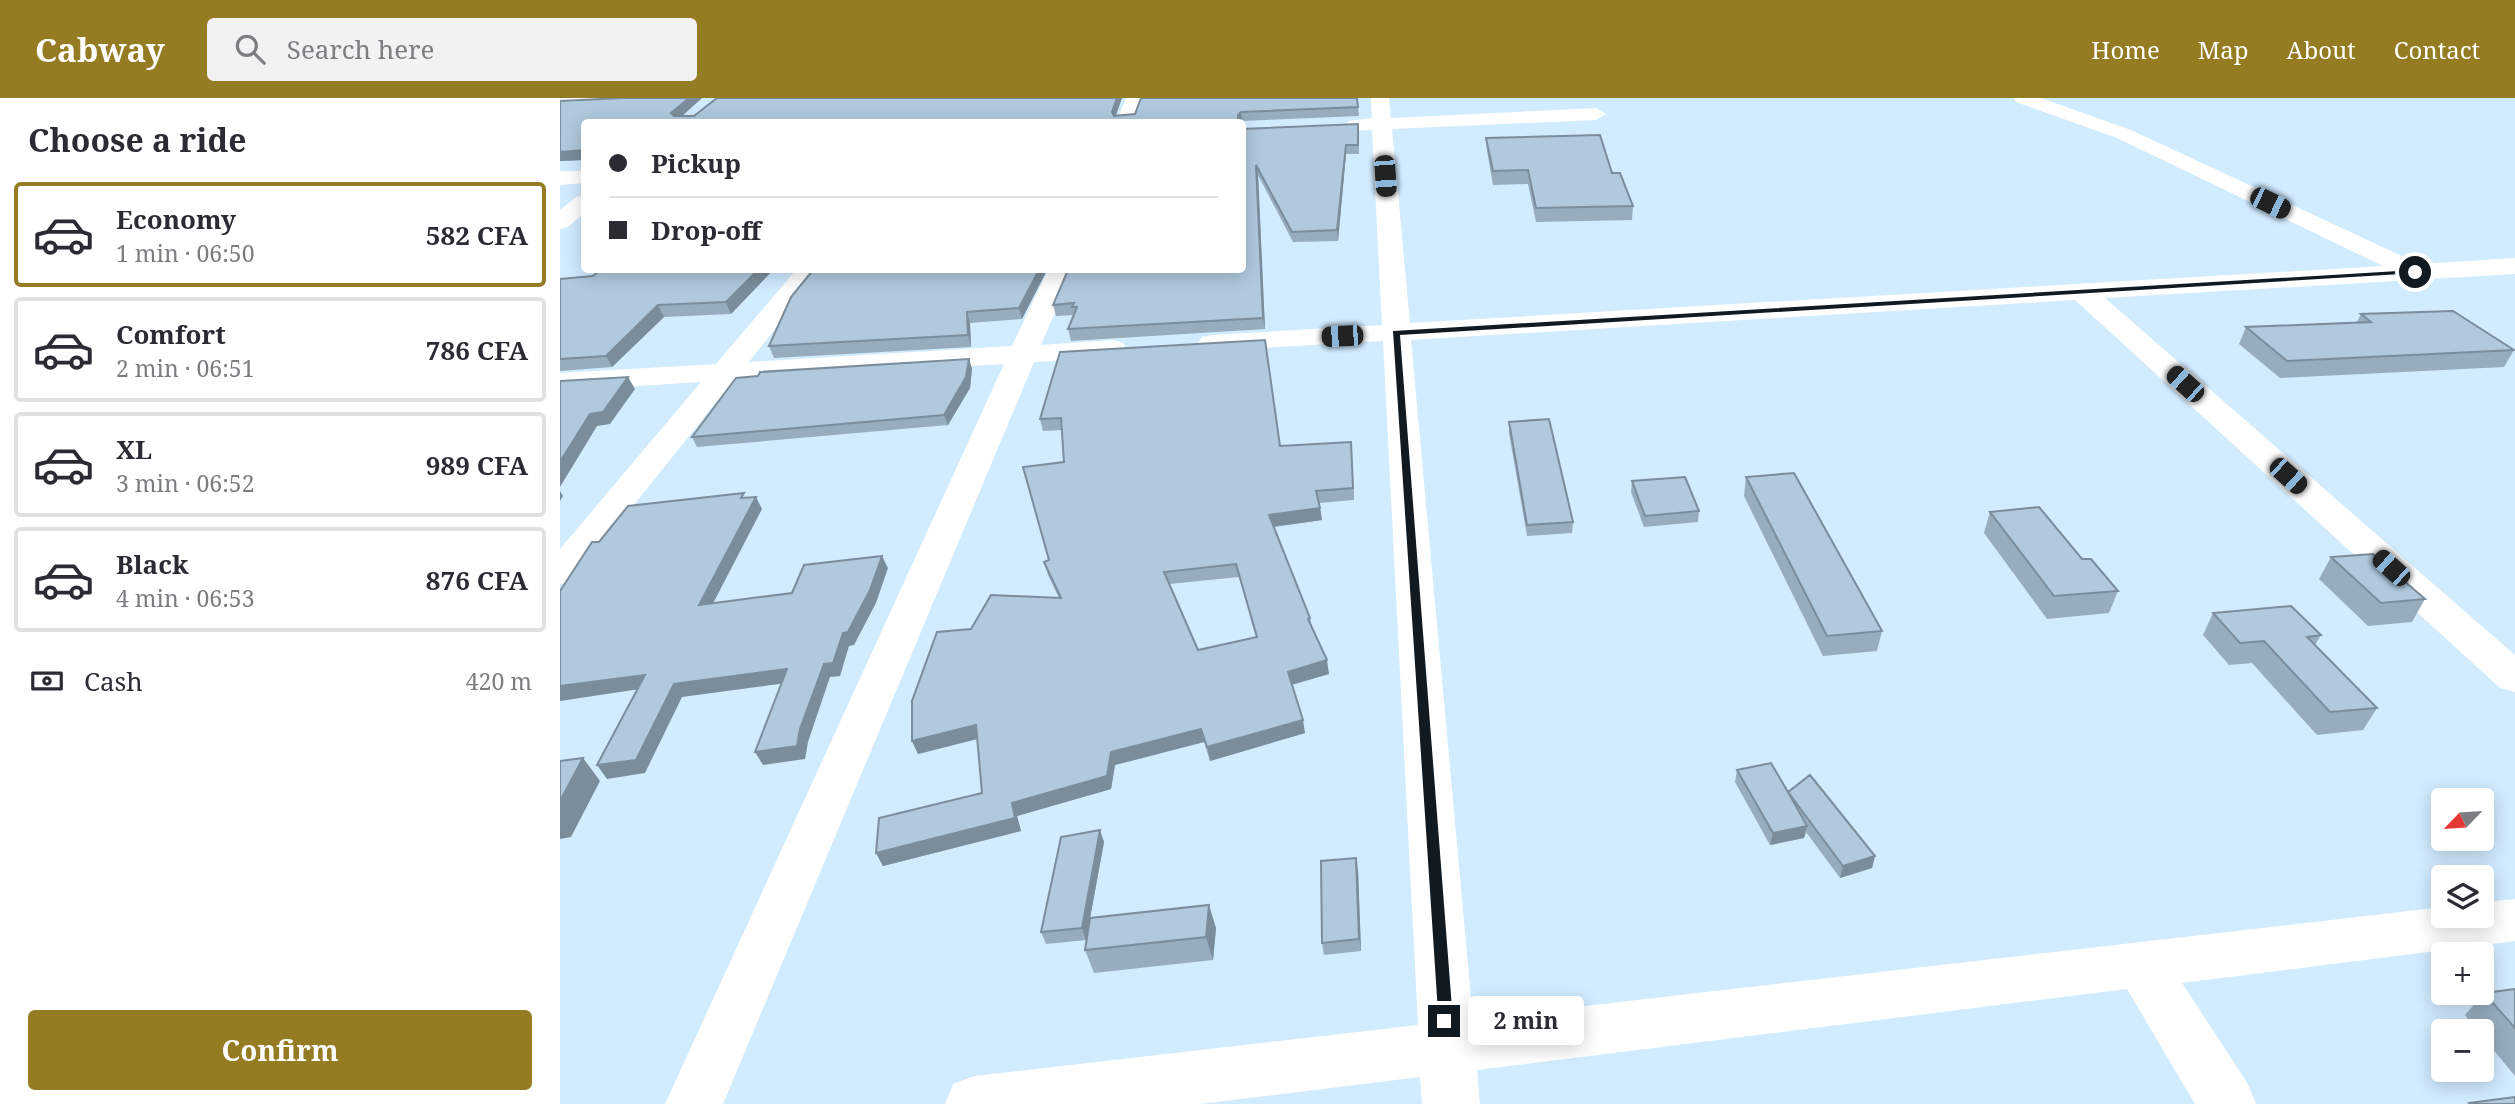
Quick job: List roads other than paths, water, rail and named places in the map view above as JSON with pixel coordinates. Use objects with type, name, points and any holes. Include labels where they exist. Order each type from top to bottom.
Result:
[{"type":"street","points":[[560,101],[627,98]]},
{"type":"street","points":[[1126,119],[1135,98]]},
{"type":"street","points":[[2023,98],[2124,134],[2415,272]]},
{"type":"street","points":[[1381,111],[1451,1104]]},
{"type":"street","points":[[1340,125],[1381,111],[1596,114]]},
{"type":"street","points":[[560,178],[581,177]]},
{"type":"street","points":[[560,222],[581,204]]},
{"type":"street","points":[[1188,345],[2515,266]]},
{"type":"street","points":[[560,573],[806,273]]},
{"type":"street","points":[[694,1104],[1059,273]]},
{"type":"street","points":[[2082,292],[2515,678]]},
{"type":"street","points":[[560,382],[1133,348]]},
{"type":"street","points":[[974,1104],[2515,920]]},
{"type":"street","points":[[2141,965],[2227,1104]]}]
